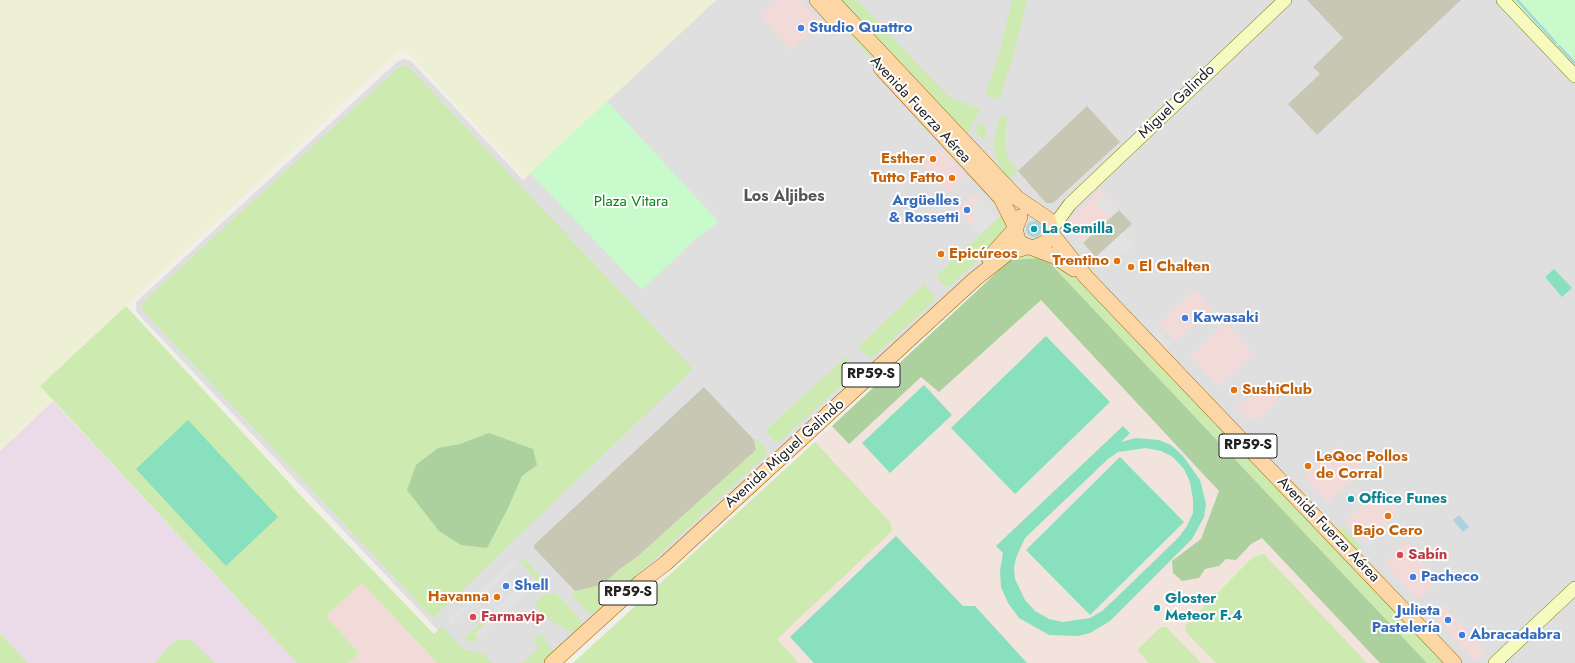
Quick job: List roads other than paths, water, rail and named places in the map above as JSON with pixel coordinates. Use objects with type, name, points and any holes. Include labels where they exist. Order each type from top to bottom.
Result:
[{"type":"main road","name":"Avenida Fuerza Aérea","points":[[817,0],[994,191],[1007,207],[1015,227],[1018,240],[1054,256],[1086,276]]},
{"type":"main road","name":"Avenida Fuerza Aérea","points":[[831,0],[1018,198],[1048,219],[1051,231],[1086,276],[1454,663]]},
{"type":"main road","name":"Miguel Galindo","points":[[1051,231],[1070,204],[1284,0]]},
{"type":"main road","points":[[1503,0],[1575,76]]},
{"type":"main road","name":"Miguel Galindo","points":[[1037,212],[1060,209],[1070,204]]},
{"type":"main road","name":"RP59-S","points":[[1015,227],[1017,221],[1024,214],[1037,212]]},
{"type":"main road","name":"Avenida Miguel Galindo","points":[[975,279],[983,264],[1006,240],[1015,227]]},
{"type":"main road","points":[[1031,247],[1045,243],[1051,231]]},
{"type":"main road","name":"Avenida Miguel Galindo","points":[[552,663],[641,582],[666,563],[975,279],[1009,252],[1031,247]]},
{"type":"main road","name":"Avenida Miguel Galindo","points":[[563,663],[640,592],[666,563]]},
{"type":"main road","points":[[1495,663],[1575,588]]},
{"type":"water","name":"La Semilla","points":[[1034,221],[1040,223],[1042,229],[1040,235],[1034,237],[1028,235],[1026,229],[1028,223]]},
{"type":"water","points":[[1459,515],[1469,527],[1463,532],[1453,520]]},
{"type":"waterway","points":[[1517,0],[1556,43]]},
{"type":"waterway","points":[[1559,46],[1575,63]]},
{"type":"place","name":"Studio Quattro","points":[[801,28]]},
{"type":"place","name":"Esther","points":[[933,159]]},
{"type":"place","name":"Tutto Fatto","points":[[952,178]]},
{"type":"place","name":"Argüelles & Rossetti","points":[[967,210]]},
{"type":"place","name":"La Semilla","points":[[1034,229]]},
{"type":"place","name":"Epicúreos","points":[[941,254]]},
{"type":"place","name":"Trentino","points":[[1117,261]]},
{"type":"place","name":"El Chalten","points":[[1131,267]]},
{"type":"place","name":"Kawasaki","points":[[1185,318]]},
{"type":"place","name":"SushiClub","points":[[1234,390]]},
{"type":"place","name":"LeQoc Pollos de Corral","points":[[1308,466]]},
{"type":"place","name":"Office Funes","points":[[1351,499]]},
{"type":"place","name":"Bajo Cero","points":[[1388,516]]},
{"type":"place","name":"Sabín","points":[[1400,555]]},
{"type":"place","name":"Pacheco","points":[[1413,577]]},
{"type":"place","name":"Shell","points":[[506,586]]},
{"type":"place","name":"Havanna","points":[[497,597]]},
{"type":"place","name":"Gloster Meteor F.4","points":[[1157,608]]},
{"type":"place","name":"Farmavip","points":[[473,617]]},
{"type":"place","name":"Julieta Pastelería","points":[[1448,620]]},
{"type":"place","name":"Abracadabra","points":[[1462,635]]},
{"type":"district","name":"Los Aljibes","points":[[784,197]]},
{"type":"park label","name":"Plaza Vitara","points":[[631,202]]}]
